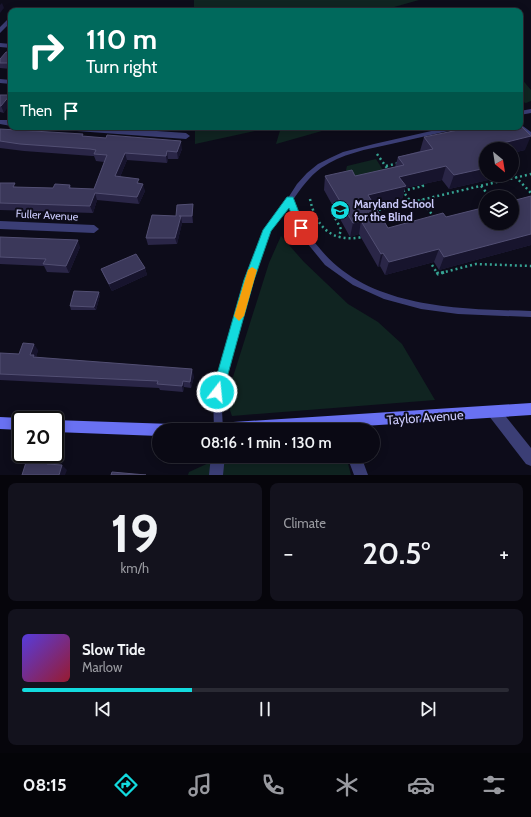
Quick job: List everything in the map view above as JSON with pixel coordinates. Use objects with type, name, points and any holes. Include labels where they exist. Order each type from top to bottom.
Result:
[{"type":"main road","name":"Taylor Avenue","points":[[375,423],[531,409]]},
{"type":"main road","points":[[0,423],[12,424]]},
{"type":"main road","name":"Taylor Avenue","points":[[64,426],[152,429]]},
{"type":"street","points":[[0,31],[8,22]]},
{"type":"street","points":[[104,130],[186,136]]},
{"type":"street","name":"Fuller Avenue","points":[[0,225],[94,230]]},
{"type":"street","points":[[494,412],[531,458]]},
{"type":"street","points":[[216,475],[217,463]]},
{"type":"street","points":[[357,463],[362,475]]},
{"type":"lane","points":[[523,128],[531,135]]},
{"type":"lane","points":[[218,423],[217,392],[249,280],[267,230],[307,175],[326,161],[338,155],[444,130]]},
{"type":"lane","points":[[290,200],[301,228],[316,252],[342,274],[376,293],[410,304],[473,311],[531,314]]},
{"type":"path","points":[[377,153],[390,172]]},
{"type":"path","points":[[386,166],[405,162]]},
{"type":"path","points":[[519,176],[531,174]]},
{"type":"path","points":[[519,180],[531,193]]},
{"type":"path","points":[[376,218],[371,212],[497,182]]},
{"type":"path","points":[[403,191],[423,186],[422,184]]},
{"type":"path","points":[[399,185],[411,202]]},
{"type":"path","points":[[481,186],[484,190]]},
{"type":"path","points":[[310,199],[312,206],[326,231],[339,237],[353,239],[365,236]]},
{"type":"path","points":[[421,200],[434,218]]},
{"type":"path","points":[[388,203],[391,207]]},
{"type":"path","points":[[333,214],[341,229],[339,237]]},
{"type":"path","points":[[432,265],[438,274],[476,264],[531,266]]},
{"type":"green space","points":[[194,0],[419,0],[391,8],[194,8]]},
{"type":"green space","points":[[523,81],[531,90],[531,101],[526,103],[523,102]]},
{"type":"green space","points":[[195,130],[259,130],[195,144]]},
{"type":"green space","points":[[280,130],[325,130],[276,144]]},
{"type":"green space","points":[[376,159],[383,170],[354,183],[346,170],[347,166]]},
{"type":"green space","points":[[281,236],[304,262],[348,304],[378,322],[402,344],[435,400],[232,416],[226,399],[269,263]]},
{"type":"green space","points":[[209,463],[348,463],[351,475],[188,475],[189,472]]},
{"type":"building","points":[[6,52],[8,52],[8,63],[0,63],[0,59]]},
{"type":"building","points":[[0,95],[8,95],[8,97],[0,106]]},
{"type":"building","points":[[523,128],[531,136],[507,142],[479,142],[479,170],[454,175],[446,166],[399,177],[406,186],[368,195],[388,228],[443,213],[446,217],[479,209],[479,230],[519,230],[519,199],[531,196],[531,234],[444,257],[439,249],[389,262],[383,253],[381,254],[361,221],[353,223],[325,176],[352,170],[355,176],[404,165],[398,157],[433,149],[424,137],[458,130],[523,130]]},
{"type":"building","points":[[0,129],[83,134],[82,136],[106,138],[107,135],[181,141],[177,152],[167,151],[166,156],[125,153],[115,176],[139,179],[137,183],[143,184],[137,197],[95,193],[90,206],[0,203],[0,183],[15,183],[13,187],[53,188],[55,184],[70,185],[69,188],[94,189],[107,155],[94,154],[96,150],[90,149],[20,144],[0,141]]},
{"type":"building","points":[[193,204],[192,216],[181,216],[175,238],[146,238],[152,215],[176,216],[177,205]]},
{"type":"building","points":[[0,237],[78,240],[66,266],[43,264],[46,259],[0,257]]},
{"type":"building","points":[[136,254],[145,268],[109,284],[101,269]]},
{"type":"building","points":[[74,291],[99,292],[94,307],[70,306]]},
{"type":"building","points":[[23,343],[34,344],[30,355],[34,355],[33,357],[192,369],[190,382],[183,381],[182,386],[157,384],[158,381],[0,374],[0,353],[19,354]]},
{"type":"building","points":[[26,463],[62,465],[59,475],[22,475]]},
{"type":"building","points":[[112,472],[146,475],[111,475]]},
{"type":"slow traffic","points":[[239,316],[252,270]]},
{"type":"place","name":"Maryland School for the Blind","points":[[340,210]]},
{"type":"route","points":[[217,392],[249,280],[267,230],[290,200],[294,214],[301,228]]}]
